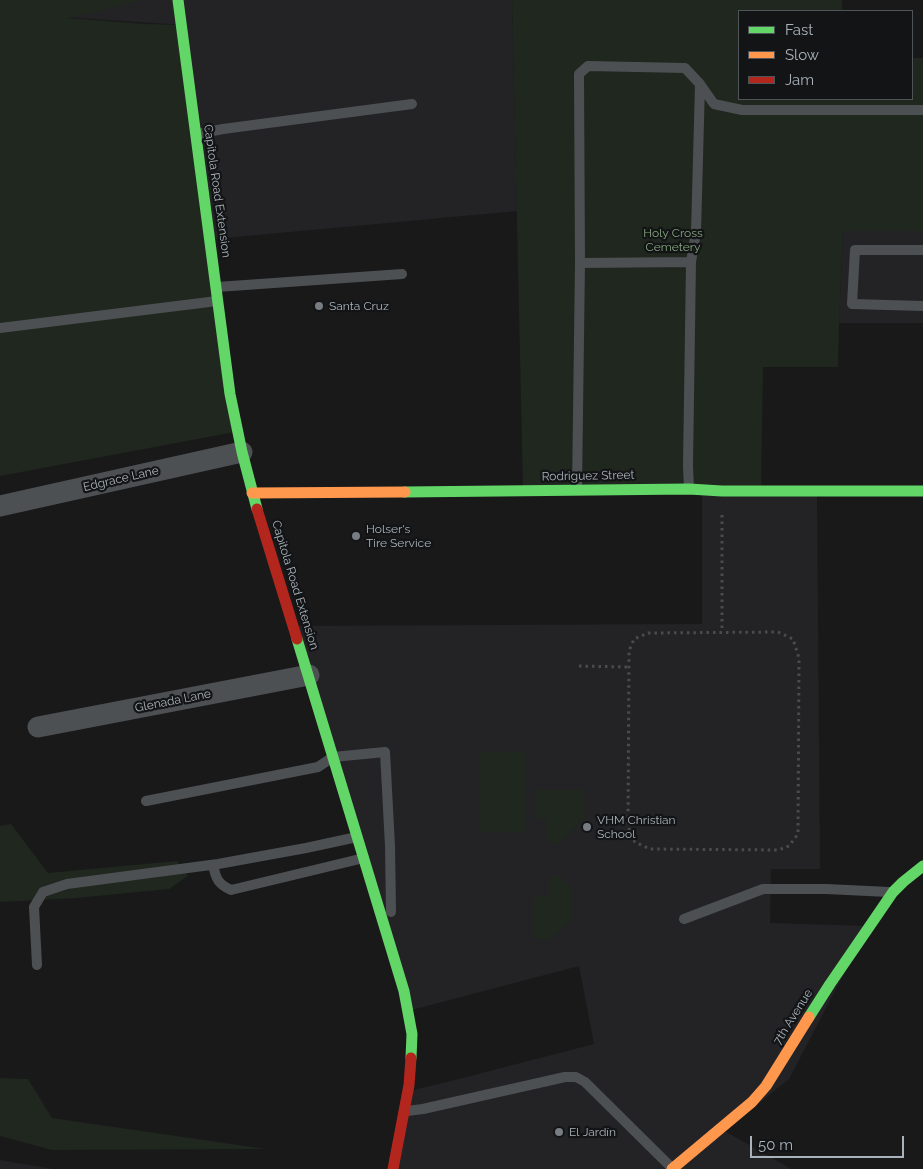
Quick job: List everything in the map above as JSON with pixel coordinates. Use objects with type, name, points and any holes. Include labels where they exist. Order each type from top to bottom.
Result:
[{"type":"street","name":"Capitola Road Extension","points":[[178,0],[230,394],[242,452],[252,492],[404,991],[412,1034],[409,1085],[393,1169]]},
{"type":"street","name":"Edgrace Lane","points":[[0,506],[242,452]]},
{"type":"street","name":"Rodriguez Street","points":[[252,492],[688,489],[722,492],[923,491]]},
{"type":"street","name":"Glenada Lane","points":[[38,727],[309,675]]},
{"type":"street","name":"7th Avenue","points":[[673,1169],[734,1119],[766,1086],[830,984],[893,892],[923,866]]},
{"type":"lane","points":[[577,490],[580,263],[579,74],[588,66],[685,68],[700,84],[714,104],[742,110],[923,110]]},
{"type":"lane","points":[[688,489],[691,262],[696,232],[700,84]]},
{"type":"lane","points":[[196,134],[412,104]]},
{"type":"lane","points":[[923,250],[855,250],[852,304],[923,306]]},
{"type":"lane","points":[[580,263],[691,262]]},
{"type":"lane","points":[[216,287],[402,274]]},
{"type":"lane","points":[[0,328],[218,301]]},
{"type":"lane","points":[[146,801],[318,766],[333,757],[385,752],[390,846],[392,951]]},
{"type":"lane","points":[[37,966],[34,907],[43,892],[67,884],[213,865],[306,848],[358,836]]},
{"type":"lane","points":[[213,865],[219,882],[231,890],[364,858]]},
{"type":"lane","points":[[684,919],[763,889],[893,892]]},
{"type":"lane","points":[[404,1112],[565,1077],[576,1077],[585,1082],[673,1169]]},
{"type":"path","points":[[722,492],[722,632]]},
{"type":"path","points":[[722,632],[778,632],[793,639],[799,658],[798,834],[789,846],[778,850],[650,849],[635,842],[628,827],[629,651],[634,639],[648,633],[722,632]]},
{"type":"path","points":[[579,666],[628,667]]},
{"type":"shaded area","points":[[0,0],[512,0],[517,211],[214,239],[184,25],[0,13]]},
{"type":"shaded area","points":[[843,230],[923,231],[923,323],[839,323]]},
{"type":"shaded area","name":"VHM Christian School","points":[[817,489],[820,869],[771,869],[770,923],[869,926],[789,1079],[725,1131],[791,1169],[389,1169],[405,1092],[594,1044],[579,966],[404,1012],[292,626],[702,624],[702,490]]},
{"type":"shaded area","points":[[0,1160],[53,1169],[0,1169]]},
{"type":"green space","points":[[0,0],[143,0],[68,18],[184,25],[240,431],[0,476]]},
{"type":"green space","name":"Holy Cross Cemetery","points":[[512,0],[842,0],[842,10],[738,10],[738,100],[913,100],[913,58],[923,58],[923,231],[843,231],[838,367],[763,367],[761,489],[523,490]]},
{"type":"green space","points":[[479,752],[526,752],[525,832],[479,832]]},
{"type":"green space","points":[[535,790],[584,790],[585,818],[558,844],[547,843],[546,818],[535,818]]},
{"type":"green space","points":[[11,824],[48,873],[177,861],[188,876],[169,889],[76,898],[0,902],[0,826]]},
{"type":"green space","points":[[550,876],[560,876],[571,887],[572,918],[552,939],[533,938],[533,897],[550,896]]},
{"type":"green space","points":[[0,1078],[28,1079],[52,1118],[266,1149],[52,1150],[0,1136]]},
{"type":"traffic: fast","points":[[178,0],[230,394],[242,452],[257,509]]},
{"type":"traffic: fast","points":[[405,492],[689,489],[722,491],[923,491]]},
{"type":"traffic: fast","points":[[297,639],[404,991],[412,1034],[411,1058]]},
{"type":"traffic: fast","points":[[809,1017],[893,892],[923,866]]},
{"type":"traffic: slow","points":[[252,493],[405,492]]},
{"type":"traffic: slow","points":[[672,1169],[752,1102],[766,1086],[809,1017]]},
{"type":"traffic: jam","points":[[257,509],[297,639]]},
{"type":"traffic: jam","points":[[393,1169],[409,1085],[411,1058]]},
{"type":"place","name":"Santa Cruz","points":[[319,306]]},
{"type":"place","name":"Holser's Tire Service","points":[[356,536]]},
{"type":"place","name":"VHM Christian School","points":[[587,827]]},
{"type":"place","name":"El Jardín","points":[[559,1132]]}]
